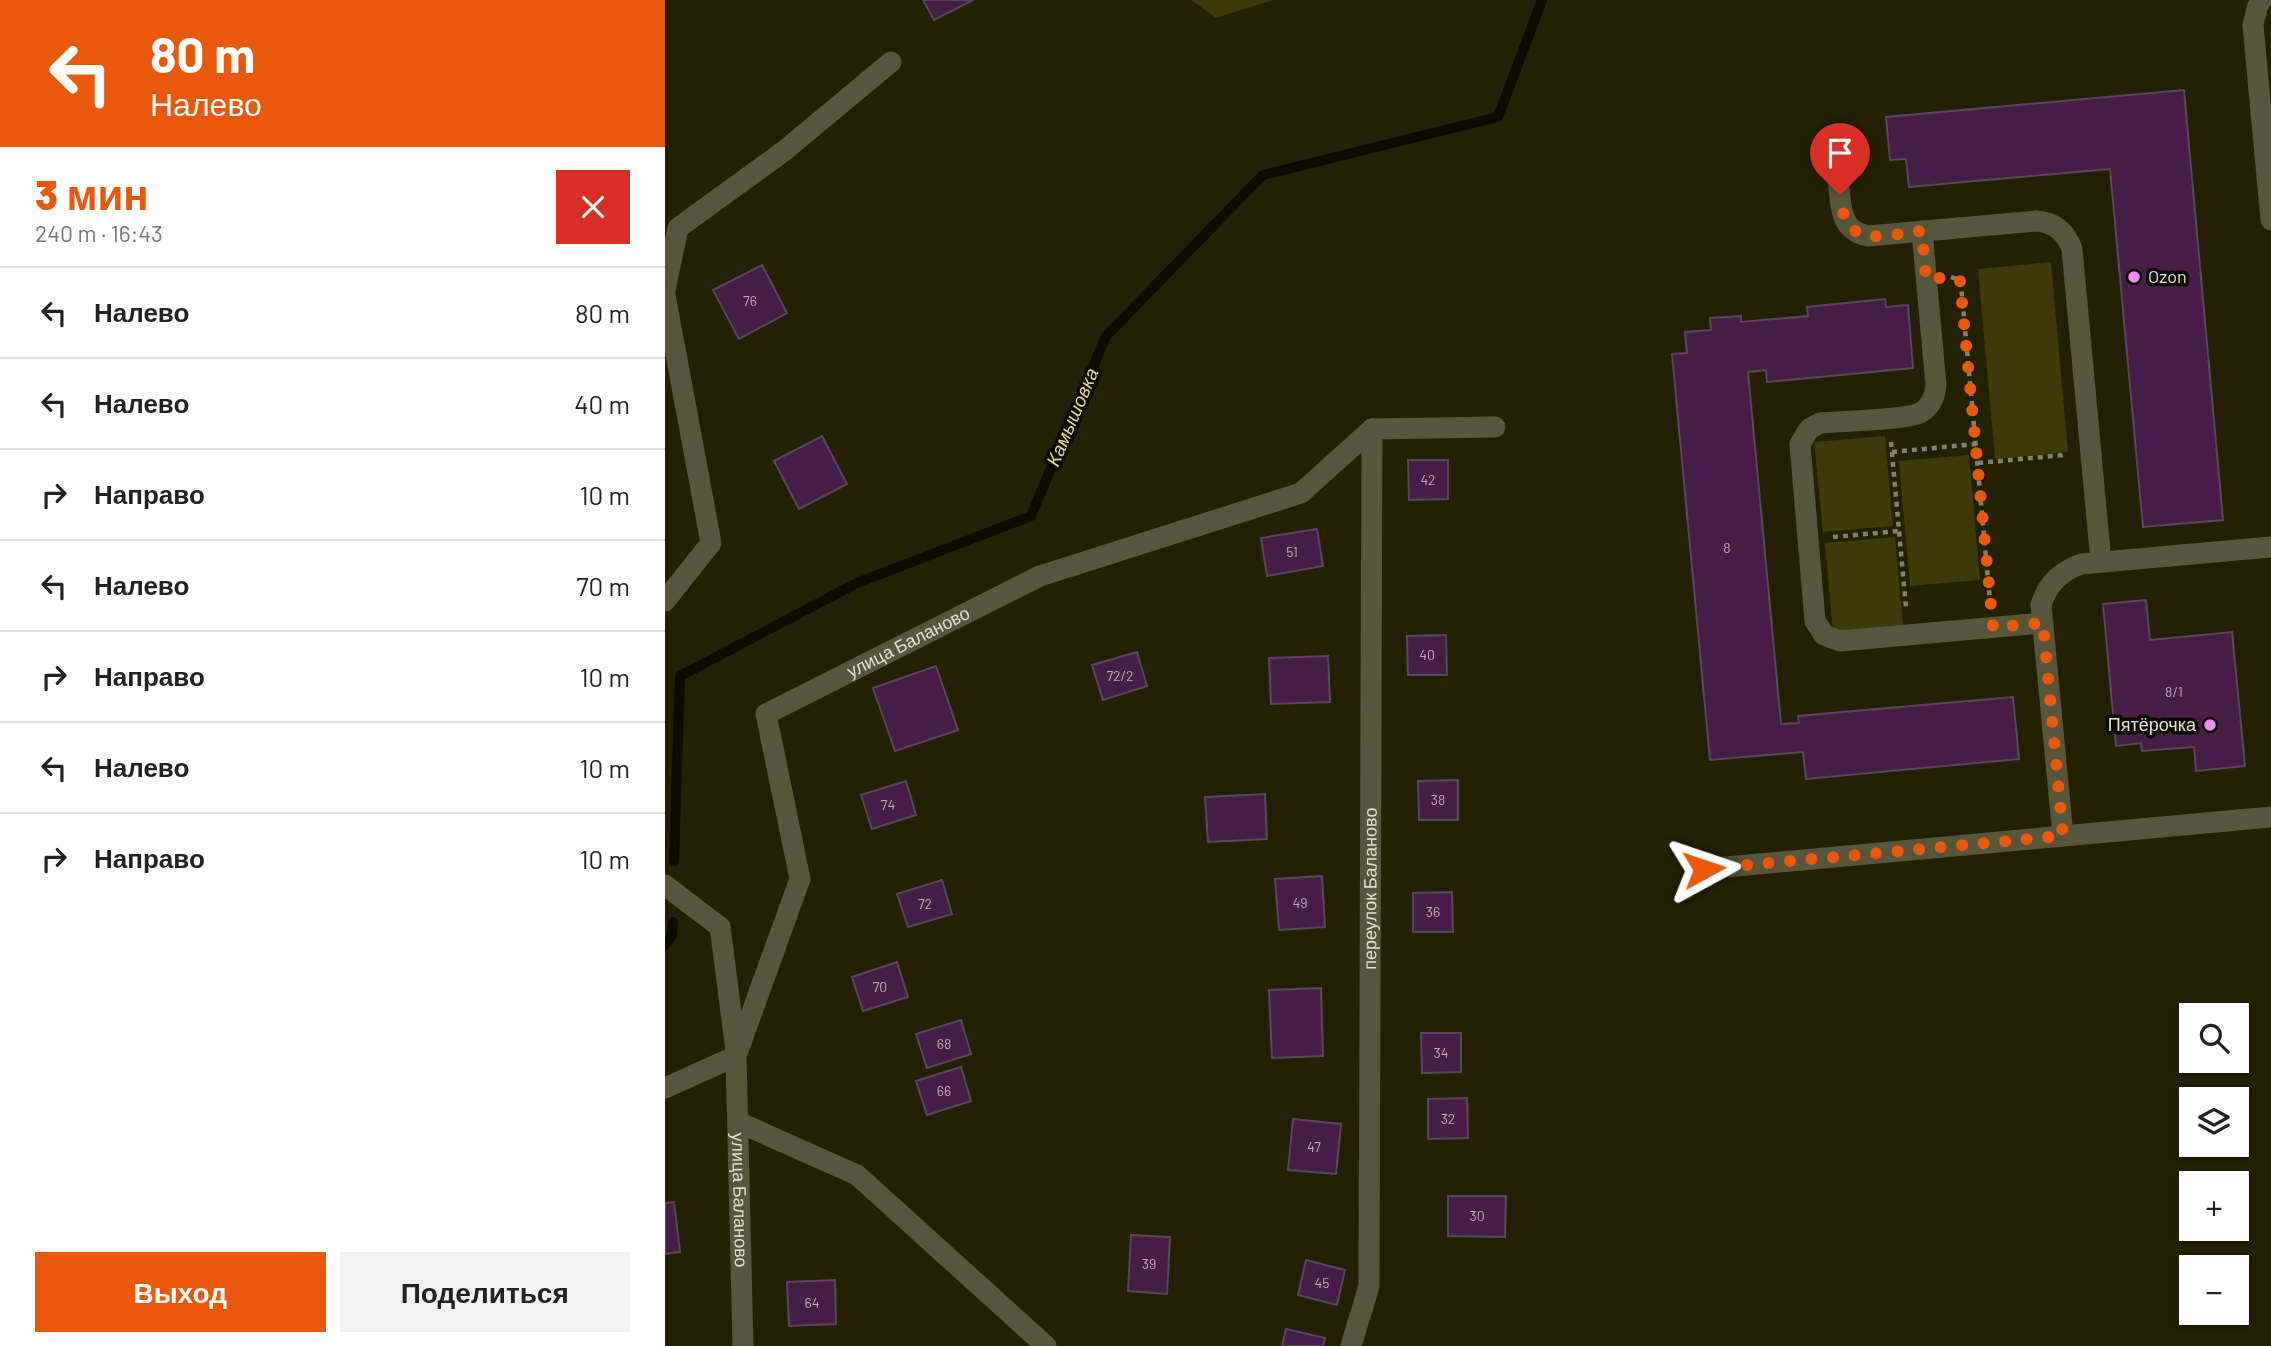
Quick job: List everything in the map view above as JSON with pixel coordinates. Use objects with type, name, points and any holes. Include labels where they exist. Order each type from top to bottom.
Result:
[{"type":"street","points":[[2261,0],[2253,25],[2271,220]]},
{"type":"street","points":[[665,601],[711,543],[665,293],[678,228],[784,151],[891,62]]},
{"type":"street","points":[[1838,178],[1841,212],[1848,226],[1868,236],[2036,221],[2054,225],[2064,234],[2071,249],[2101,562]]},
{"type":"street","points":[[1922,231],[1935,394],[1926,408],[1919,413],[1820,423],[1803,436],[1800,454],[1815,621],[1824,635],[1840,641],[2043,623]]},
{"type":"street","points":[[1372,429],[1495,427]]},
{"type":"street","name":"улица Баланово","points":[[736,1056],[800,879],[766,714],[1040,576],[1301,493],[1372,429]]},
{"type":"street","name":"переулок Баланово","points":[[1351,1346],[1369,1286],[1372,429]]},
{"type":"street","points":[[2063,836],[2041,605],[2044,594],[2057,576],[2081,564],[2271,547]]},
{"type":"street","points":[[1704,869],[2271,817]]},
{"type":"street","points":[[665,885],[720,927]]},
{"type":"street","points":[[665,898],[720,927]]},
{"type":"street","name":"улица Баланово","points":[[720,927],[736,1056],[743,1346]]},
{"type":"street","points":[[665,1088],[736,1056]]},
{"type":"street","points":[[738,1122],[857,1175],[1047,1346]]},
{"type":"path","points":[[1926,279],[1952,277],[1958,279],[1961,285],[1993,627]]},
{"type":"path","points":[[1889,417],[1909,635]]},
{"type":"path","points":[[1892,452],[1976,444]]},
{"type":"path","points":[[1978,463],[2090,453]]},
{"type":"path","points":[[1808,539],[1899,531]]},
{"type":"shaded area","points":[[1191,0],[1273,0],[1216,18]]},
{"type":"shaded area","points":[[2051,262],[2068,452],[1995,459],[1978,269]]},
{"type":"shaded area","points":[[1885,436],[1893,526],[1823,532],[1814,442]]},
{"type":"shaded area","points":[[1969,455],[1980,580],[1910,586],[1899,461]]},
{"type":"shaded area","points":[[1895,537],[1903,626],[1833,633],[1825,543]]},
{"type":"building","points":[[923,0],[973,0],[934,20]]},
{"type":"building","points":[[2184,90],[2223,520],[2143,527],[2110,169],[1909,187],[1906,159],[1890,160],[1886,117]]},
{"type":"building","points":[[762,265],[787,313],[739,339],[713,290]]},
{"type":"building","points":[[1885,299],[1886,307],[1908,305],[1913,368],[1767,382],[1766,370],[1748,372],[1781,724],[1799,723],[1798,716],[2013,697],[2019,759],[1806,779],[1803,752],[1710,760],[1672,354],[1687,353],[1685,332],[1711,330],[1710,318],[1741,316],[1741,322],[1808,316],[1807,307]]},
{"type":"building","points":[[822,436],[847,484],[799,509],[774,461]]},
{"type":"building","points":[[1408,460],[1448,460],[1448,499],[1409,500]]},
{"type":"building","points":[[1317,529],[1323,566],[1267,576],[1261,538]]},
{"type":"building","points":[[2146,600],[2150,640],[2232,632],[2245,766],[2196,771],[2194,747],[2142,751],[2141,743],[2116,746],[2103,604]]},
{"type":"building","points":[[1446,635],[1447,675],[1408,675],[1407,636]]},
{"type":"building","points":[[1137,652],[1147,686],[1103,700],[1092,665]]},
{"type":"building","points":[[1328,656],[1330,702],[1271,704],[1269,658]]},
{"type":"building","points":[[936,666],[958,730],[895,751],[873,688]]},
{"type":"building","points":[[1458,780],[1458,820],[1419,820],[1418,781]]},
{"type":"building","points":[[906,781],[916,815],[872,829],[861,795]]},
{"type":"building","points":[[1265,794],[1267,839],[1208,842],[1205,797]]},
{"type":"building","points":[[1322,876],[1325,927],[1279,930],[1275,879]]},
{"type":"building","points":[[942,880],[952,914],[908,927],[897,894]]},
{"type":"building","points":[[1452,892],[1453,932],[1413,932],[1413,893]]},
{"type":"building","points":[[897,962],[908,997],[863,1011],[852,977]]},
{"type":"building","points":[[1321,988],[1323,1056],[1272,1058],[1269,990]]},
{"type":"building","points":[[961,1020],[971,1054],[927,1068],[916,1034]]},
{"type":"building","points":[[1421,1033],[1461,1033],[1461,1072],[1422,1073]]},
{"type":"building","points":[[961,1067],[971,1101],[927,1115],[916,1081]]},
{"type":"building","points":[[1467,1098],[1468,1138],[1428,1139],[1428,1099]]},
{"type":"building","points":[[1293,1119],[1341,1124],[1336,1174],[1288,1170]]},
{"type":"building","points":[[1448,1196],[1506,1196],[1505,1237],[1448,1236]]},
{"type":"building","points":[[674,1202],[680,1252],[665,1254],[665,1203]]},
{"type":"building","points":[[1131,1235],[1170,1237],[1167,1294],[1128,1291]]},
{"type":"building","points":[[1306,1260],[1345,1270],[1337,1305],[1298,1295]]},
{"type":"building","points":[[835,1280],[836,1324],[789,1326],[787,1282]]},
{"type":"building","points":[[1286,1329],[1325,1338],[1323,1346],[1282,1346]]},
{"type":"waterway","name":"Камышовка","points":[[674,861],[680,676],[857,583],[1031,516],[1106,336],[1263,175],[1498,117],[1542,0]]},
{"type":"waterway","name":"Камышовка","points":[[665,945],[672,936],[673,922]]},
{"type":"place","name":"Ozon","points":[[2134,277]]},
{"type":"place","name":"Пятёрочка","points":[[2210,725]]},
{"type":"route","points":[[1704,869],[2063,836],[2043,623],[1993,627],[1960,281],[1952,277],[1926,279],[1922,231],[1868,236],[1854,231],[1844,220],[1840,195]]}]
